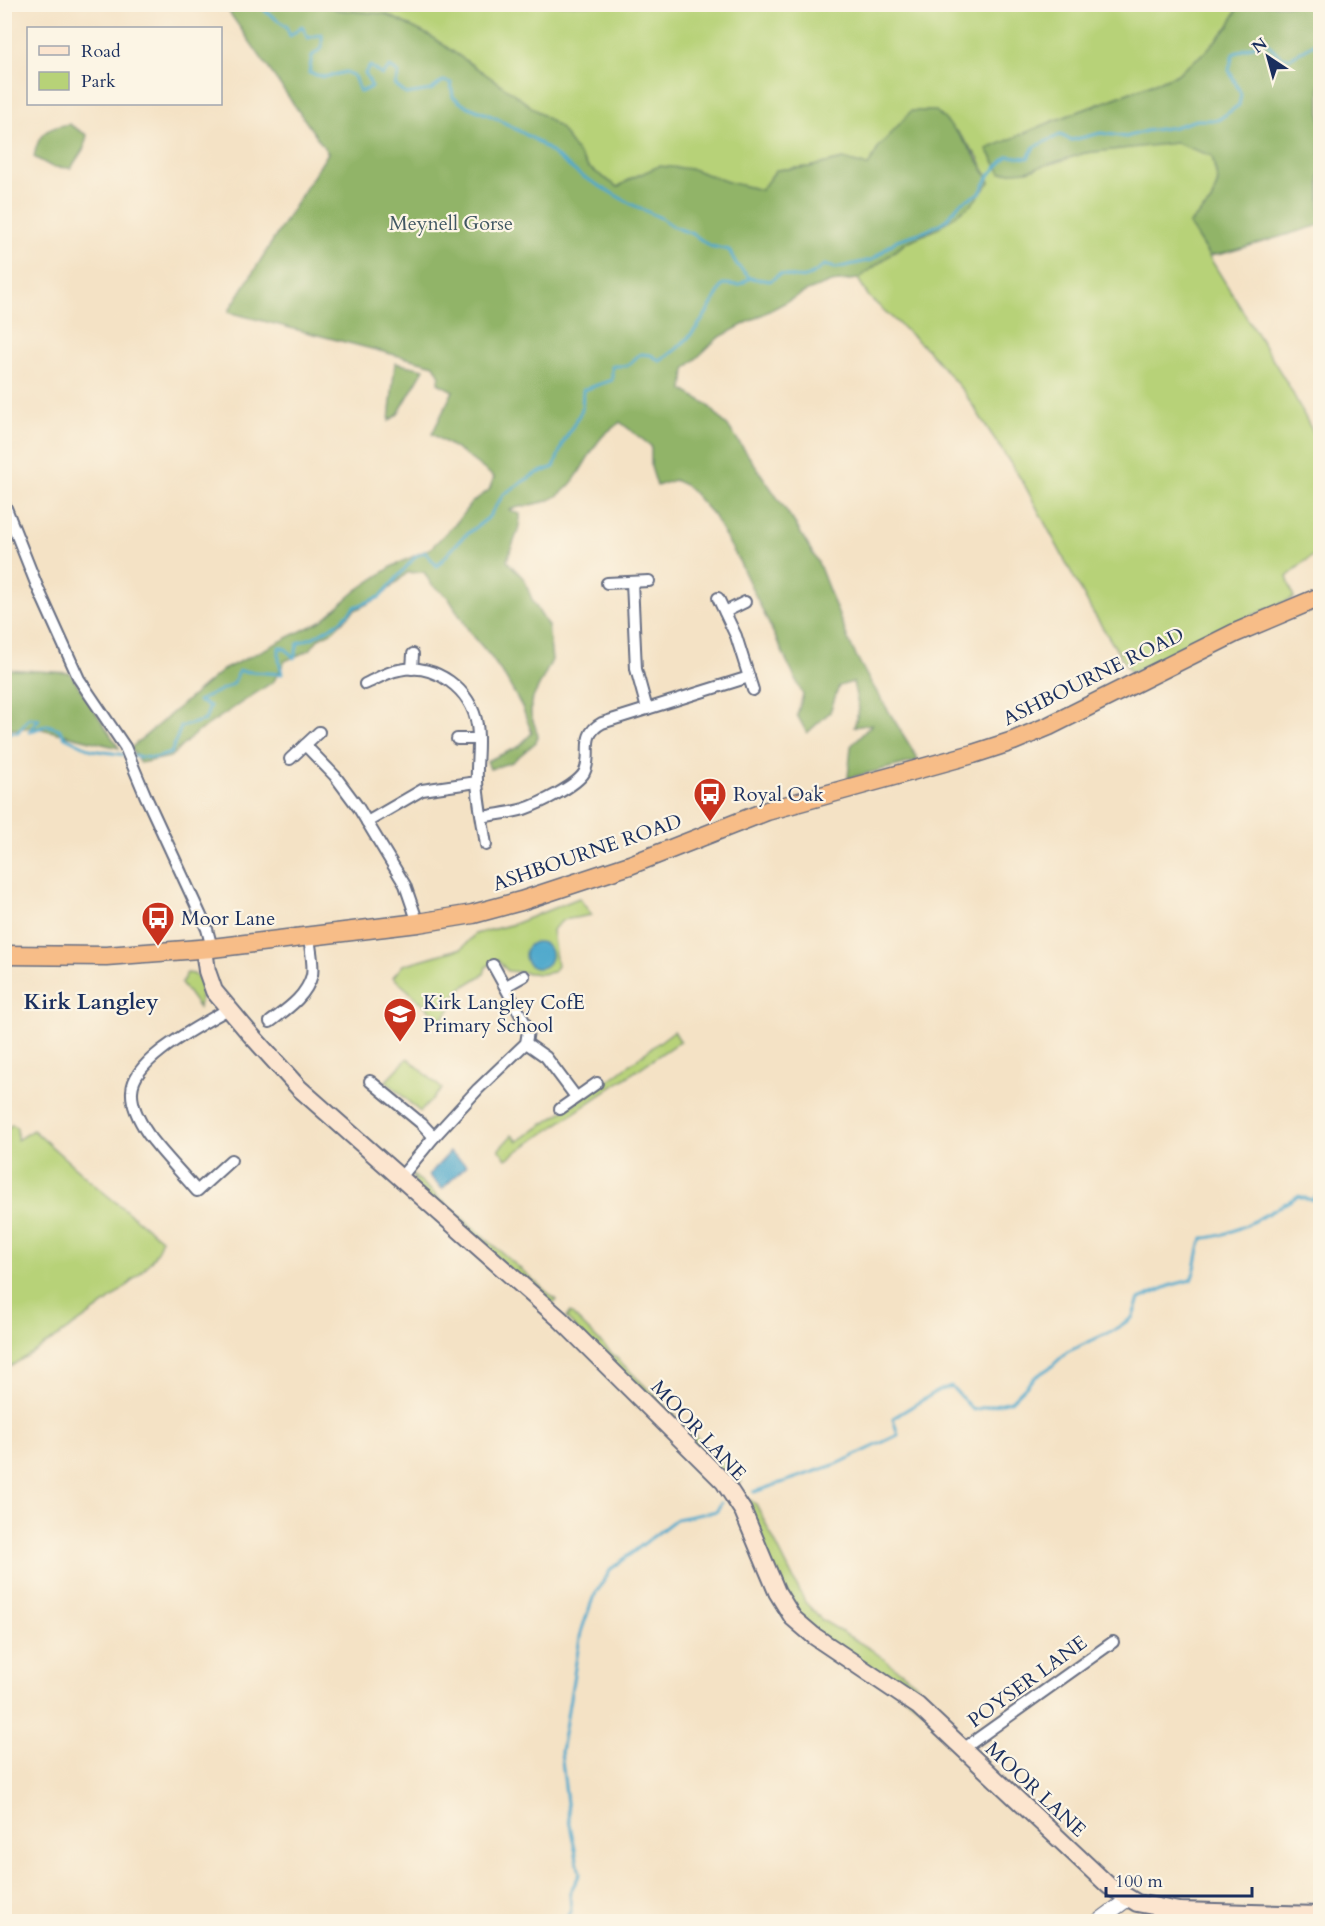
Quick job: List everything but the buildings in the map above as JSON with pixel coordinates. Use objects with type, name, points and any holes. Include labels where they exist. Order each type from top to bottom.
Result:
[{"type":"highway","name":"ASHBOURNE ROAD","points":[[4,955],[106,956],[208,949],[418,923],[473,914],[521,902],[594,878],[780,807],[973,754],[1012,741],[1049,726],[1235,633],[1320,597]]},
{"type":"main road","name":"MOOR LANE","points":[[208,949],[207,971],[214,991],[299,1088],[560,1319],[724,1482],[743,1511],[777,1592],[793,1618],[814,1636],[918,1706],[1109,1886],[1128,1899],[1151,1907],[1179,1911],[1320,1916]]},
{"type":"street","points":[[4,503],[37,586],[79,679],[125,747],[207,929],[208,949]]},
{"type":"street","points":[[607,583],[649,581]]},
{"type":"street","points":[[632,582],[636,669],[647,709]]},
{"type":"street","points":[[718,598],[736,636],[753,690]]},
{"type":"street","points":[[725,612],[745,602]]},
{"type":"street","points":[[412,669],[413,654]]},
{"type":"street","points":[[365,684],[391,672],[412,669],[436,674],[457,686],[473,711],[477,726],[477,782],[486,845]]},
{"type":"street","points":[[482,817],[526,808],[580,777],[586,766],[588,739],[594,728],[602,723],[749,676]]},
{"type":"street","points":[[290,759],[319,732]]},
{"type":"street","points":[[457,740],[477,739]]},
{"type":"street","points":[[305,745],[344,786],[367,822],[405,885],[418,923]]},
{"type":"street","points":[[367,822],[422,790],[477,782]]},
{"type":"street","points":[[270,1022],[297,1002],[307,986],[312,974],[309,937]]},
{"type":"street","points":[[401,1177],[478,1089],[526,1043],[528,1031],[525,1023],[493,965]]},
{"type":"street","points":[[506,986],[524,976]]},
{"type":"street","points":[[228,1009],[147,1063],[136,1076],[131,1090],[135,1111],[147,1133],[197,1191],[231,1160]]},
{"type":"street","points":[[526,1043],[546,1057],[576,1097]]},
{"type":"street","points":[[370,1081],[422,1124],[434,1137]]},
{"type":"street","points":[[560,1109],[597,1083]]},
{"type":"street","name":"POYSER LANE","points":[[963,1749],[1113,1642]]},
{"type":"street","points":[[1097,1922],[1128,1899]]},
{"type":"green space","name":"Meynell Gorse","points":[[224,5],[326,5],[338,10],[386,14],[430,36],[560,128],[588,167],[618,187],[659,166],[692,169],[728,182],[761,190],[776,170],[809,167],[843,159],[868,166],[879,147],[911,111],[936,111],[952,127],[973,153],[990,182],[972,204],[936,229],[907,242],[858,279],[831,282],[805,292],[718,338],[685,369],[683,390],[707,404],[730,429],[794,522],[818,562],[850,644],[868,678],[917,757],[917,761],[848,778],[851,746],[872,724],[854,727],[859,709],[853,682],[839,686],[830,712],[807,733],[797,715],[803,695],[738,559],[713,515],[687,486],[674,480],[657,486],[651,467],[651,446],[620,422],[602,437],[573,481],[561,493],[549,500],[509,510],[520,514],[520,520],[507,561],[524,579],[533,602],[548,626],[552,660],[531,702],[531,715],[538,735],[536,742],[512,762],[490,769],[487,761],[518,747],[532,733],[522,707],[505,677],[469,631],[448,597],[431,584],[424,572],[407,573],[379,598],[355,610],[333,631],[319,638],[310,650],[285,661],[274,681],[196,733],[170,757],[140,763],[131,748],[223,670],[321,621],[357,590],[393,566],[431,548],[457,522],[471,503],[489,490],[494,477],[464,454],[432,434],[453,391],[438,383],[440,376],[434,365],[228,312],[328,153]]},
{"type":"green space","points":[[326,5],[1239,5],[1229,26],[1205,52],[1176,75],[1051,122],[988,149],[1027,171],[1085,153],[1176,142],[1212,156],[1218,182],[1211,202],[1189,224],[1289,386],[1320,446],[1320,551],[1287,577],[1294,598],[1226,626],[1131,673],[1091,609],[1024,484],[964,392],[929,351],[869,297],[858,279],[907,242],[936,229],[990,182],[978,157],[957,131],[879,147],[868,167],[843,159],[809,167],[776,170],[762,190],[728,182],[632,178],[618,187],[588,167],[560,128],[430,36],[386,14],[338,10]]},
{"type":"green space","points":[[1239,5],[1320,5],[1320,225],[1209,256],[1189,224],[1211,202],[1218,182],[1212,156],[1176,143],[1085,153],[1027,171],[1001,173],[987,149],[1051,122],[1176,75],[1205,52],[1229,26]]},
{"type":"green space","points":[[69,124],[87,135],[84,148],[71,168],[52,167],[34,157],[38,142],[44,133],[54,127]]},
{"type":"green space","points":[[395,363],[424,369],[398,414],[389,421]]},
{"type":"green space","points":[[4,669],[70,673],[119,748],[34,727],[5,730]]},
{"type":"green space","points":[[579,898],[592,915],[563,920],[552,930],[557,966],[553,972],[541,974],[508,971],[497,960],[486,967],[484,974],[463,987],[448,1002],[452,1007],[441,1020],[393,977],[403,965],[462,948],[475,934],[514,924]]},
{"type":"green space","points":[[187,973],[194,974],[202,983],[199,1008],[181,983]]},
{"type":"green space","points":[[674,1031],[680,1041],[506,1159],[499,1149],[512,1135],[518,1141],[600,1087]]},
{"type":"green space","points":[[408,1058],[442,1089],[420,1112],[386,1081]]},
{"type":"green space","points":[[12,1124],[17,1128],[17,1140],[33,1130],[97,1187],[161,1239],[155,1255],[121,1291],[72,1327],[11,1366],[4,1360],[4,1133]]},
{"type":"green space","points":[[412,1174],[556,1300],[551,1305],[417,1188]]},
{"type":"green space","points":[[570,1312],[742,1482],[731,1488],[566,1318]]},
{"type":"green space","points":[[750,1500],[756,1504],[805,1602],[822,1620],[872,1650],[914,1682],[940,1710],[937,1719],[821,1637],[790,1606],[742,1503]]},
{"type":"water","points":[[538,942],[547,946],[551,955],[547,964],[538,968],[529,964],[525,955],[529,946]]},
{"type":"water","points":[[450,1152],[467,1165],[442,1189],[429,1175]]},
{"type":"waterway","points":[[266,4],[265,11],[286,26],[290,36],[302,26],[308,38],[322,34],[322,48],[312,56],[309,73],[324,77],[346,72],[354,76],[360,92],[372,87],[365,73],[370,66],[382,75],[390,67],[399,73],[395,85],[406,94],[431,90],[443,81],[451,83],[453,97],[464,105],[496,118],[537,141],[580,175],[674,227],[693,234],[710,246],[729,250],[737,265],[750,278]]},
{"type":"waterway","points":[[131,756],[155,758],[171,753],[181,727],[205,720],[210,706],[198,701],[233,684],[239,671],[282,674],[279,647],[286,649],[294,658],[298,643],[314,637],[341,621],[355,607],[380,597],[416,556],[425,552],[437,566],[462,538],[488,518],[504,494],[535,474],[554,467],[563,443],[582,410],[583,390],[612,380],[612,366],[627,366],[640,354],[651,355],[660,361],[671,353],[697,327],[723,284],[739,285],[750,278],[770,281],[780,274],[804,277],[813,274],[824,265],[836,268],[872,260],[897,240],[926,231],[945,221],[960,203],[980,193],[990,174],[1008,156],[1028,158],[1034,147],[1060,135],[1072,140],[1101,133],[1126,137],[1196,120],[1218,120],[1239,105],[1241,94],[1229,70],[1233,54],[1265,41],[1281,57],[1290,58],[1319,41],[1320,37]]},
{"type":"waterway","points":[[4,733],[18,732],[29,718],[39,719],[29,732],[47,725],[59,729],[65,737],[92,750],[125,755]]},
{"type":"waterway","points":[[754,1492],[837,1464],[898,1435],[893,1418],[936,1392],[951,1386],[973,1410],[1011,1401],[1034,1378],[1067,1352],[1114,1330],[1132,1318],[1139,1299],[1172,1285],[1191,1280],[1203,1238],[1214,1237],[1239,1228],[1298,1196],[1312,1200],[1320,1192]]},
{"type":"waterway","points":[[565,1922],[571,1912],[570,1892],[580,1874],[569,1820],[561,1752],[581,1632],[593,1598],[611,1569],[676,1519],[717,1511],[721,1503]]},
{"type":"place","name":"Royal Oak","points":[[710,823]]},
{"type":"place","name":"Moor Lane","points":[[158,947]]},
{"type":"place","name":"Kirk Langley CofE Primary School","points":[[400,1043]]},
{"type":"district","name":"Kirk Langley","points":[[91,1001]]}]
